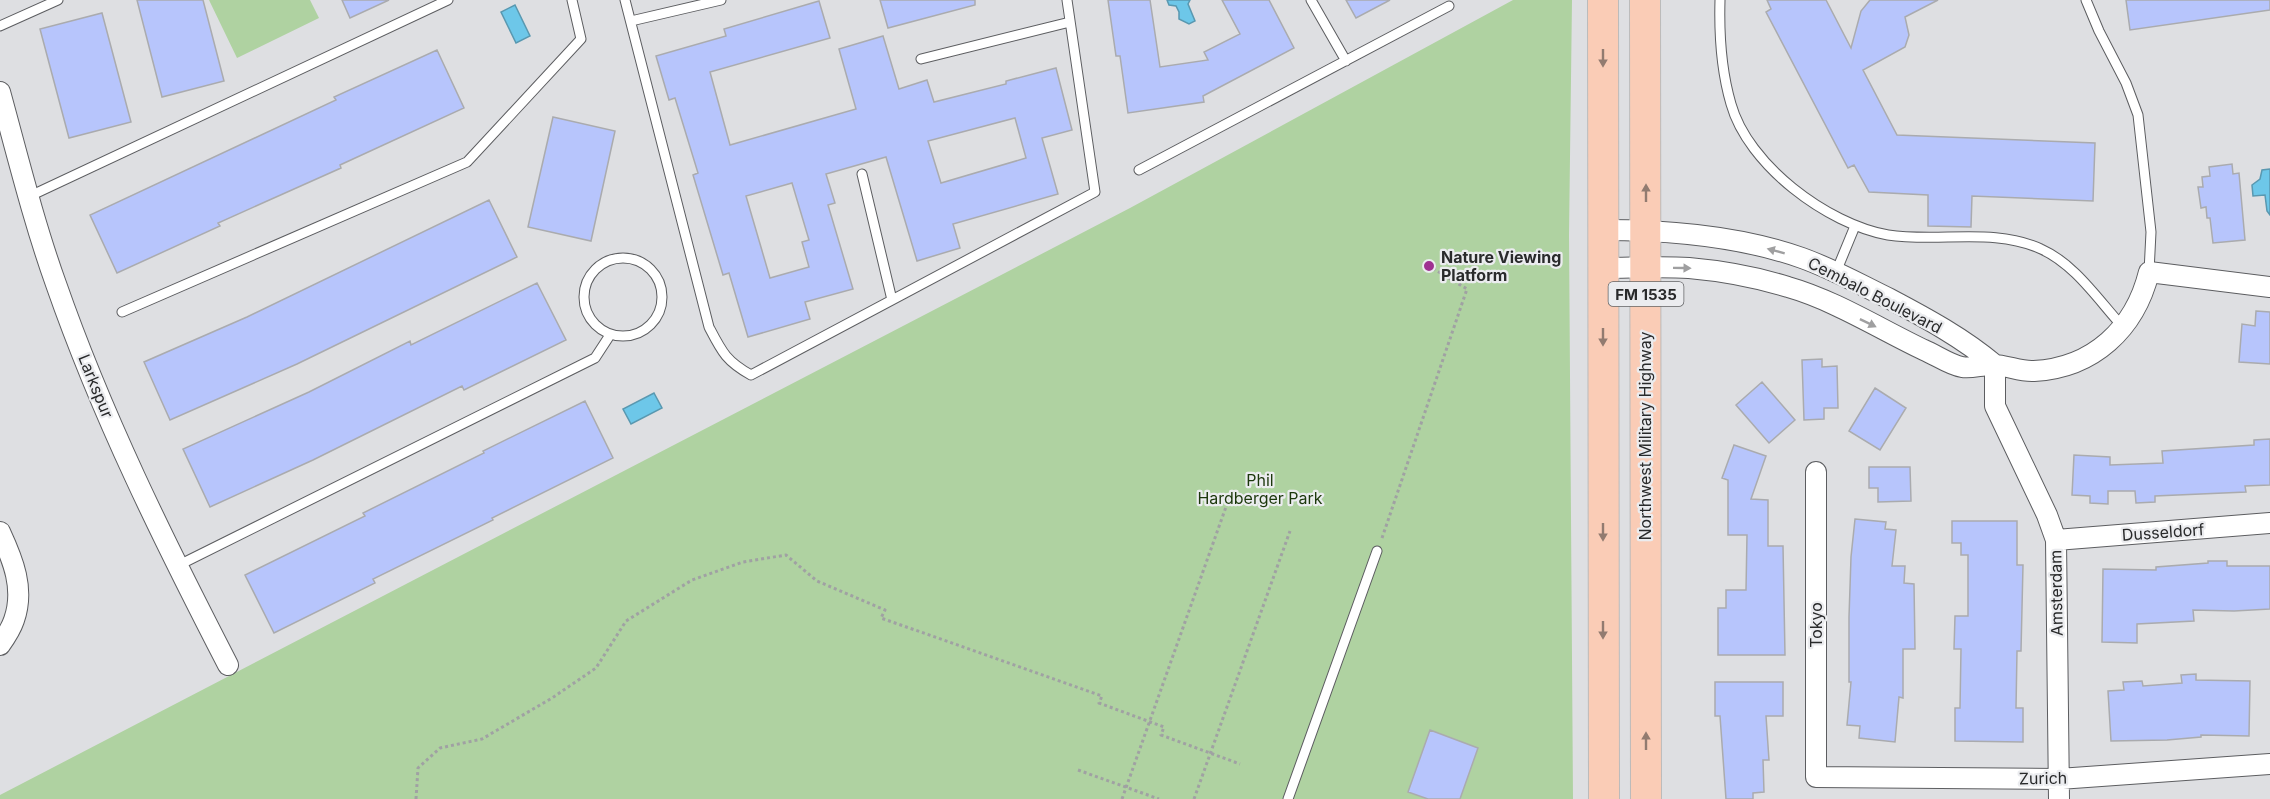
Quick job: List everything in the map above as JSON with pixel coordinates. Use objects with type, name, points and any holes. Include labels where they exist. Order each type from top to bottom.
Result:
[{"type":"main road","name":"FM 1535","points":[[1603,0],[1604,799]]},
{"type":"main road","name":"Northwest Military Highway","points":[[1645,0],[1646,799]]},
{"type":"street","name":"Larkspur","points":[[0,92],[5,127],[30,196],[55,283],[114,433],[177,566],[228,665]]},
{"type":"street","name":"Cembalo Boulevard","points":[[1603,230],[1646,230],[1707,237],[1749,244],[1802,258],[1836,272],[1904,307],[1963,340],[1995,365]]},
{"type":"street","name":"Cembalo Boulevard","points":[[1603,268],[1688,268],[1737,274],[1789,287],[1824,301],[1962,367],[1995,365],[2032,371],[2061,368],[2082,361],[2101,349],[2123,327],[2144,291],[2149,272]]},
{"type":"street","points":[[1824,301],[1836,272]]},
{"type":"street","points":[[2149,272],[2270,287]]},
{"type":"street","name":"Amsterdam","points":[[1995,365],[1995,406],[2047,515],[2056,540],[2059,799]]},
{"type":"street","name":"Tokyo","points":[[1816,472],[1816,777]]},
{"type":"street","name":"Dusseldorf","points":[[2056,540],[2270,523]]},
{"type":"street","points":[[0,532],[15,566],[19,600],[14,622],[0,645]]},
{"type":"street","name":"Zurich","points":[[1816,777],[2059,779],[2270,764]]},
{"type":"lane","points":[[0,26],[58,0]]},
{"type":"lane","points":[[30,196],[448,0]]},
{"type":"lane","points":[[122,312],[467,162],[581,39],[572,0]]},
{"type":"lane","points":[[625,0],[709,327],[721,349],[734,365],[751,375],[1095,192],[1067,0]]},
{"type":"lane","points":[[631,21],[721,0]]},
{"type":"lane","points":[[1311,0],[1346,61]]},
{"type":"lane","points":[[1720,0],[1720,45],[1731,105],[1745,136],[1774,172],[1818,207],[1855,226],[1890,235],[2015,240],[2043,249],[2072,270],[2123,327]]},
{"type":"lane","points":[[2086,0],[2126,83],[2138,115],[2151,232],[2149,272]]},
{"type":"lane","points":[[1139,170],[1449,6]]},
{"type":"lane","points":[[921,59],[1070,22]]},
{"type":"lane","points":[[862,174],[892,300]]},
{"type":"lane","points":[[1836,272],[1855,226]]},
{"type":"lane","points":[[620,258],[636,260],[649,267],[659,280],[663,295],[661,310],[653,324],[641,333],[626,337],[610,335],[596,328],[587,315],[583,300],[585,285],[592,271],[605,262],[620,258]]},
{"type":"lane","points":[[177,566],[595,357],[610,335]]},
{"type":"lane","points":[[1288,799],[1377,551]]},
{"type":"path","points":[[1377,551],[1467,289],[1429,266]]},
{"type":"path","points":[[1122,799],[1232,490]]},
{"type":"path","points":[[1194,799],[1290,531]]},
{"type":"path","points":[[416,799],[418,768],[440,748],[482,739],[552,698],[596,668],[626,621],[692,580],[742,562],[786,555],[817,581],[885,610],[881,618],[1101,696],[1099,703],[1164,726],[1161,735],[1240,764]]},
{"type":"path","points":[[1078,770],[1159,799]]},
{"type":"green space","points":[[209,0],[310,0],[319,18],[237,58]]},
{"type":"green space","name":"Phil Hardberger Park","points":[[1513,0],[1572,0],[1569,235],[1573,799],[0,799],[0,795],[1130,208]]},
{"type":"water","points":[[1167,0],[1190,0],[1188,4],[1195,21],[1189,24],[1179,19],[1176,6],[1169,5]]},
{"type":"water","points":[[515,5],[530,36],[516,43],[501,12]]},
{"type":"water","points":[[2270,169],[2270,215],[2267,211],[2265,195],[2253,196],[2252,185],[2260,179],[2262,170]]},
{"type":"water","points":[[654,393],[662,408],[631,424],[623,409]]},
{"type":"building","points":[[137,0],[203,0],[224,81],[162,97]]},
{"type":"building","points":[[342,0],[389,0],[350,18]]},
{"type":"building","points":[[880,0],[975,0],[975,5],[888,28]]},
{"type":"building","points":[[1108,0],[1150,0],[1160,67],[1208,60],[1204,52],[1240,34],[1222,0],[1269,0],[1294,48],[1203,96],[1204,102],[1128,113],[1120,56],[1116,56]]},
{"type":"building","points":[[1346,0],[1390,0],[1356,18]]},
{"type":"building","points":[[1767,0],[1826,0],[1851,48],[1861,11],[1870,0],[1938,0],[1905,17],[1909,35],[1905,47],[1863,70],[1897,135],[2095,143],[2093,201],[1972,196],[1971,227],[1928,226],[1928,195],[1869,192],[1854,165],[1848,168],[1766,12],[1771,9]]},
{"type":"building","points":[[2126,0],[2270,0],[2270,10],[2130,30]]},
{"type":"building","points":[[819,1],[830,38],[710,72],[730,145],[856,109],[839,49],[883,36],[899,89],[927,80],[934,102],[1006,84],[1006,81],[1056,68],[1072,130],[1042,138],[1058,194],[953,224],[960,248],[917,261],[886,157],[826,174],[835,203],[828,205],[853,289],[805,302],[810,319],[748,337],[729,273],[723,275],[693,175],[698,173],[675,98],[669,100],[656,56],[726,36],[724,29]],"holes":[[[1015,118],[1026,158],[941,183],[928,141]],[[792,183],[809,240],[802,242],[809,267],[770,278],[746,196]]]},
{"type":"building","points":[[102,13],[131,122],[69,138],[40,29]]},
{"type":"building","points":[[437,50],[464,108],[117,273],[90,215]]},
{"type":"building","points":[[553,117],[615,131],[591,241],[528,227]]},
{"type":"building","points":[[2232,164],[2233,174],[2239,173],[2245,240],[2213,243],[2210,218],[2207,218],[2206,207],[2201,208],[2198,187],[2203,187],[2202,177],[2210,176],[2209,167]]},
{"type":"building","points":[[489,200],[517,257],[297,364],[170,420],[144,362],[247,317]]},
{"type":"building","points":[[537,283],[566,340],[464,390],[462,386],[313,460],[210,507],[183,449],[309,392],[410,341],[411,345]]},
{"type":"building","points":[[2256,311],[2270,312],[2270,364],[2239,362],[2242,324],[2255,326]]},
{"type":"building","points":[[1822,359],[1822,367],[1837,366],[1838,408],[1824,408],[1824,419],[1804,420],[1802,360]]},
{"type":"building","points":[[1762,382],[1795,420],[1769,443],[1736,405]]},
{"type":"building","points":[[1875,388],[1906,408],[1880,450],[1849,431]]},
{"type":"building","points":[[585,401],[613,458],[373,579],[375,583],[274,633],[245,575],[365,516],[363,513]]},
{"type":"building","points":[[2270,439],[2270,485],[2245,486],[2246,492],[2155,496],[2155,502],[2136,503],[2135,491],[2108,491],[2108,504],[2090,503],[2090,496],[2072,495],[2074,455],[2110,457],[2110,465],[2163,463],[2162,451],[2254,445],[2254,440]]},
{"type":"building","points":[[1734,445],[1766,456],[1751,499],[1768,500],[1768,546],[1783,546],[1785,655],[1718,655],[1718,608],[1726,608],[1726,590],[1746,590],[1747,535],[1728,535],[1728,480],[1722,478]]},
{"type":"building","points":[[1869,467],[1910,467],[1911,501],[1878,502],[1878,488],[1869,488]]},
{"type":"building","points":[[1855,519],[1886,522],[1885,529],[1896,530],[1892,566],[1905,566],[1904,583],[1914,584],[1915,649],[1903,649],[1903,698],[1899,697],[1895,742],[1859,738],[1860,726],[1847,725],[1851,682],[1849,682],[1849,617],[1851,557]]},
{"type":"building","points":[[1952,521],[2017,521],[2017,565],[2023,565],[2021,651],[2017,651],[2016,708],[2023,708],[2023,742],[1955,741],[1955,708],[1960,708],[1961,649],[1954,649],[1955,616],[1968,616],[1968,555],[1961,555],[1961,543],[1952,543]]},
{"type":"building","points":[[2208,561],[2227,561],[2227,566],[2270,566],[2270,609],[2193,610],[2194,621],[2137,624],[2137,643],[2102,642],[2103,569],[2156,570],[2156,567],[2208,563]]},
{"type":"building","points":[[2196,674],[2196,680],[2250,681],[2249,736],[2201,735],[2201,737],[2167,740],[2111,741],[2108,691],[2124,690],[2123,682],[2142,681],[2143,686],[2182,683],[2181,675]]},
{"type":"building","points":[[1715,682],[1783,682],[1783,716],[1766,716],[1769,760],[1763,760],[1764,792],[1753,793],[1753,799],[1726,799],[1720,716],[1715,716]]},
{"type":"building","points":[[1430,730],[1478,748],[1460,799],[1428,799],[1408,792]]},
{"type":"place","name":"Nature Viewing Platform","points":[[1429,266]]}]
